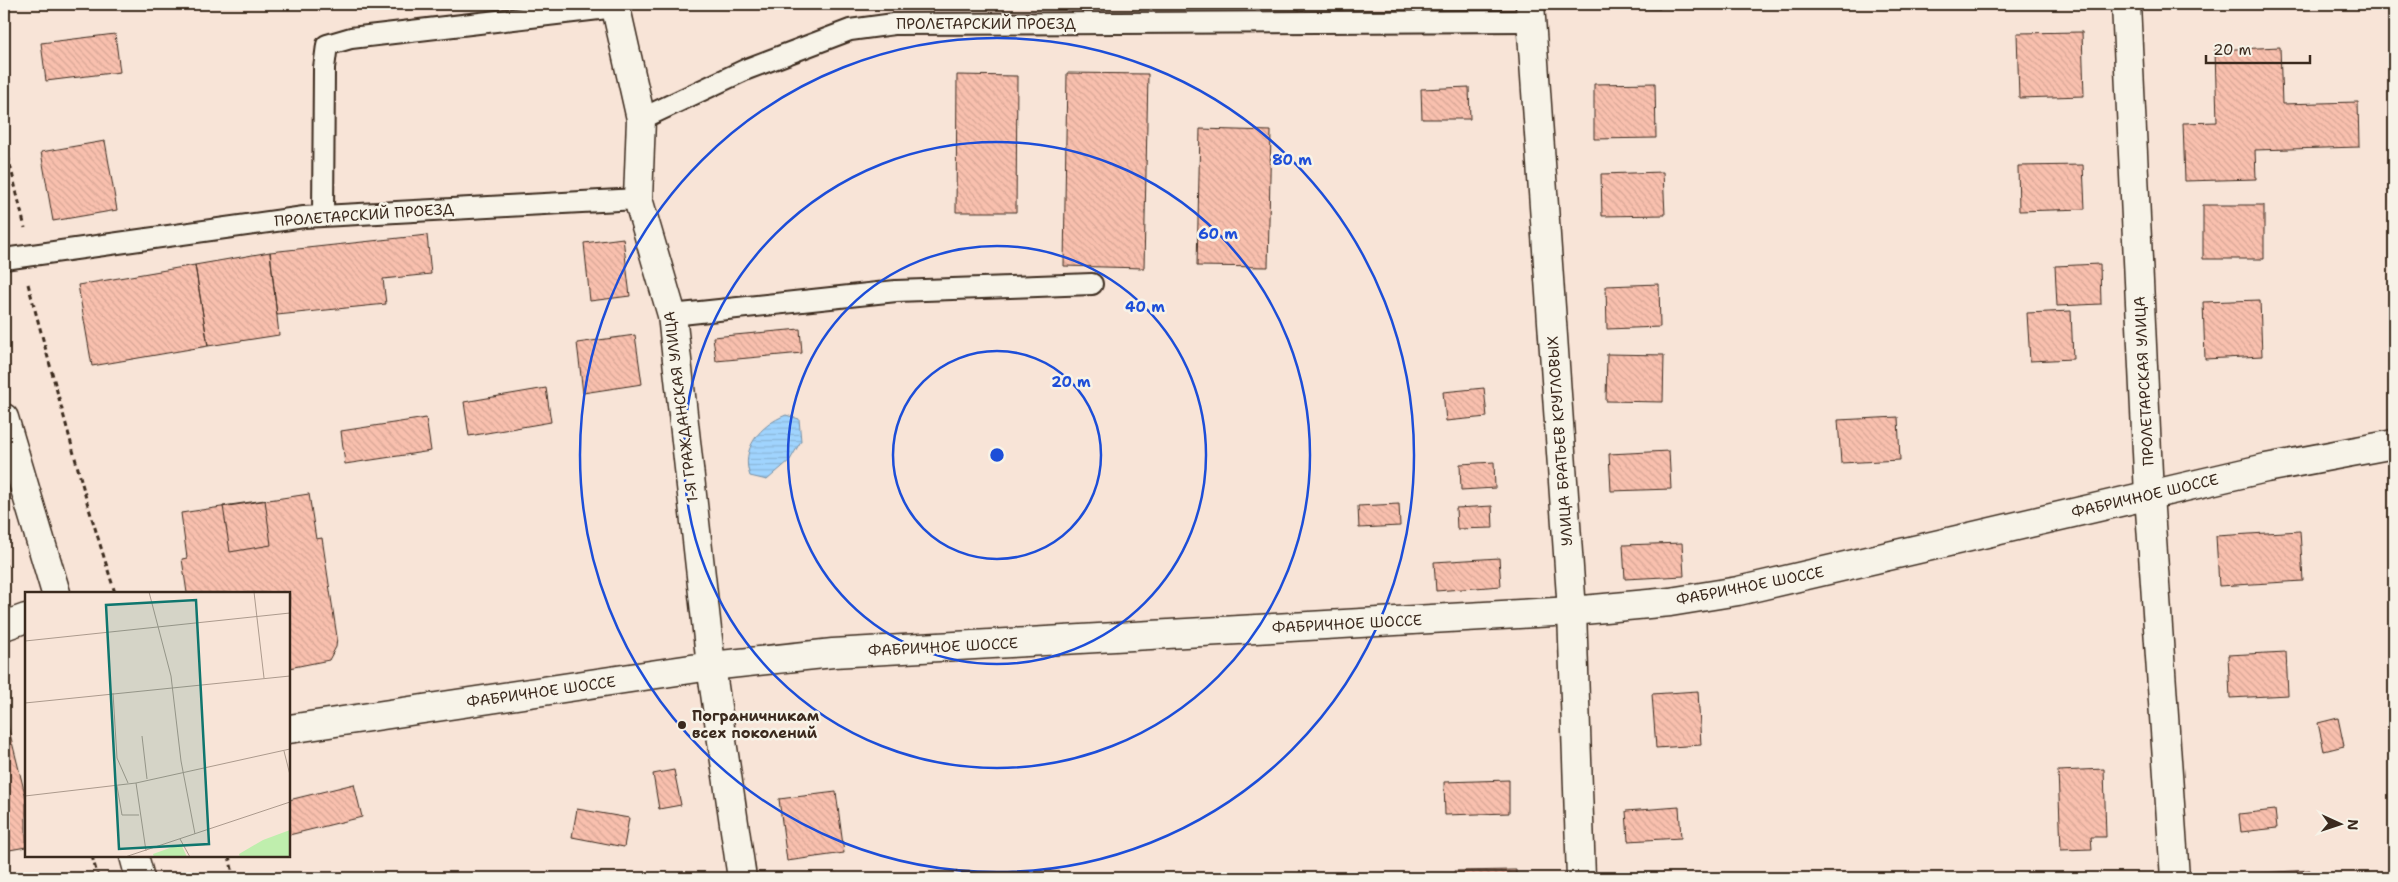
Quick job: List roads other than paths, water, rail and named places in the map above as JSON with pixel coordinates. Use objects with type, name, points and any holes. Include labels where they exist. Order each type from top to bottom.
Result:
[{"type":"street","name":"ПРОЛЕТАРСКАЯ УЛИЦА","points":[[2126,4],[2149,495],[2175,878]]},
{"type":"street","name":"1-Я ГРАЖДАНСКАЯ УЛИЦА","points":[[616,5],[641,119],[638,199],[672,315],[711,666],[742,878]]},
{"type":"street","name":"УЛИЦА БРАТЬЕВ КРУГЛОВЫХ","points":[[1531,12],[1572,611],[1581,878]]},
{"type":"street","points":[[4,418],[56,592]]},
{"type":"street","name":"ФАБРИЧНОЕ ШОССЕ","points":[[290,729],[711,666],[833,653],[1572,611],[1670,602],[1738,591],[2266,468],[2394,444]]},
{"type":"street","points":[[4,626],[25,618]]},
{"type":"street","points":[[134,857],[140,878]]},
{"type":"lane","points":[[323,215],[324,68],[327,45],[351,38],[616,5]]},
{"type":"lane","name":"ПРОЛЕТАРСКИЙ ПРОЕЗД","points":[[641,119],[747,69],[850,30],[894,24],[1531,12]]},
{"type":"lane","name":"ПРОЛЕТАРСКИЙ ПРОЕЗД","points":[[4,259],[323,215],[638,199]]},
{"type":"lane","points":[[672,315],[896,291],[1092,284]]},
{"type":"water","points":[[786,415],[799,419],[801,441],[790,460],[767,480],[750,476],[748,456],[754,439],[768,425]]},
{"type":"place","name":"Пограничникам всех поколений","points":[[682,725]]}]
